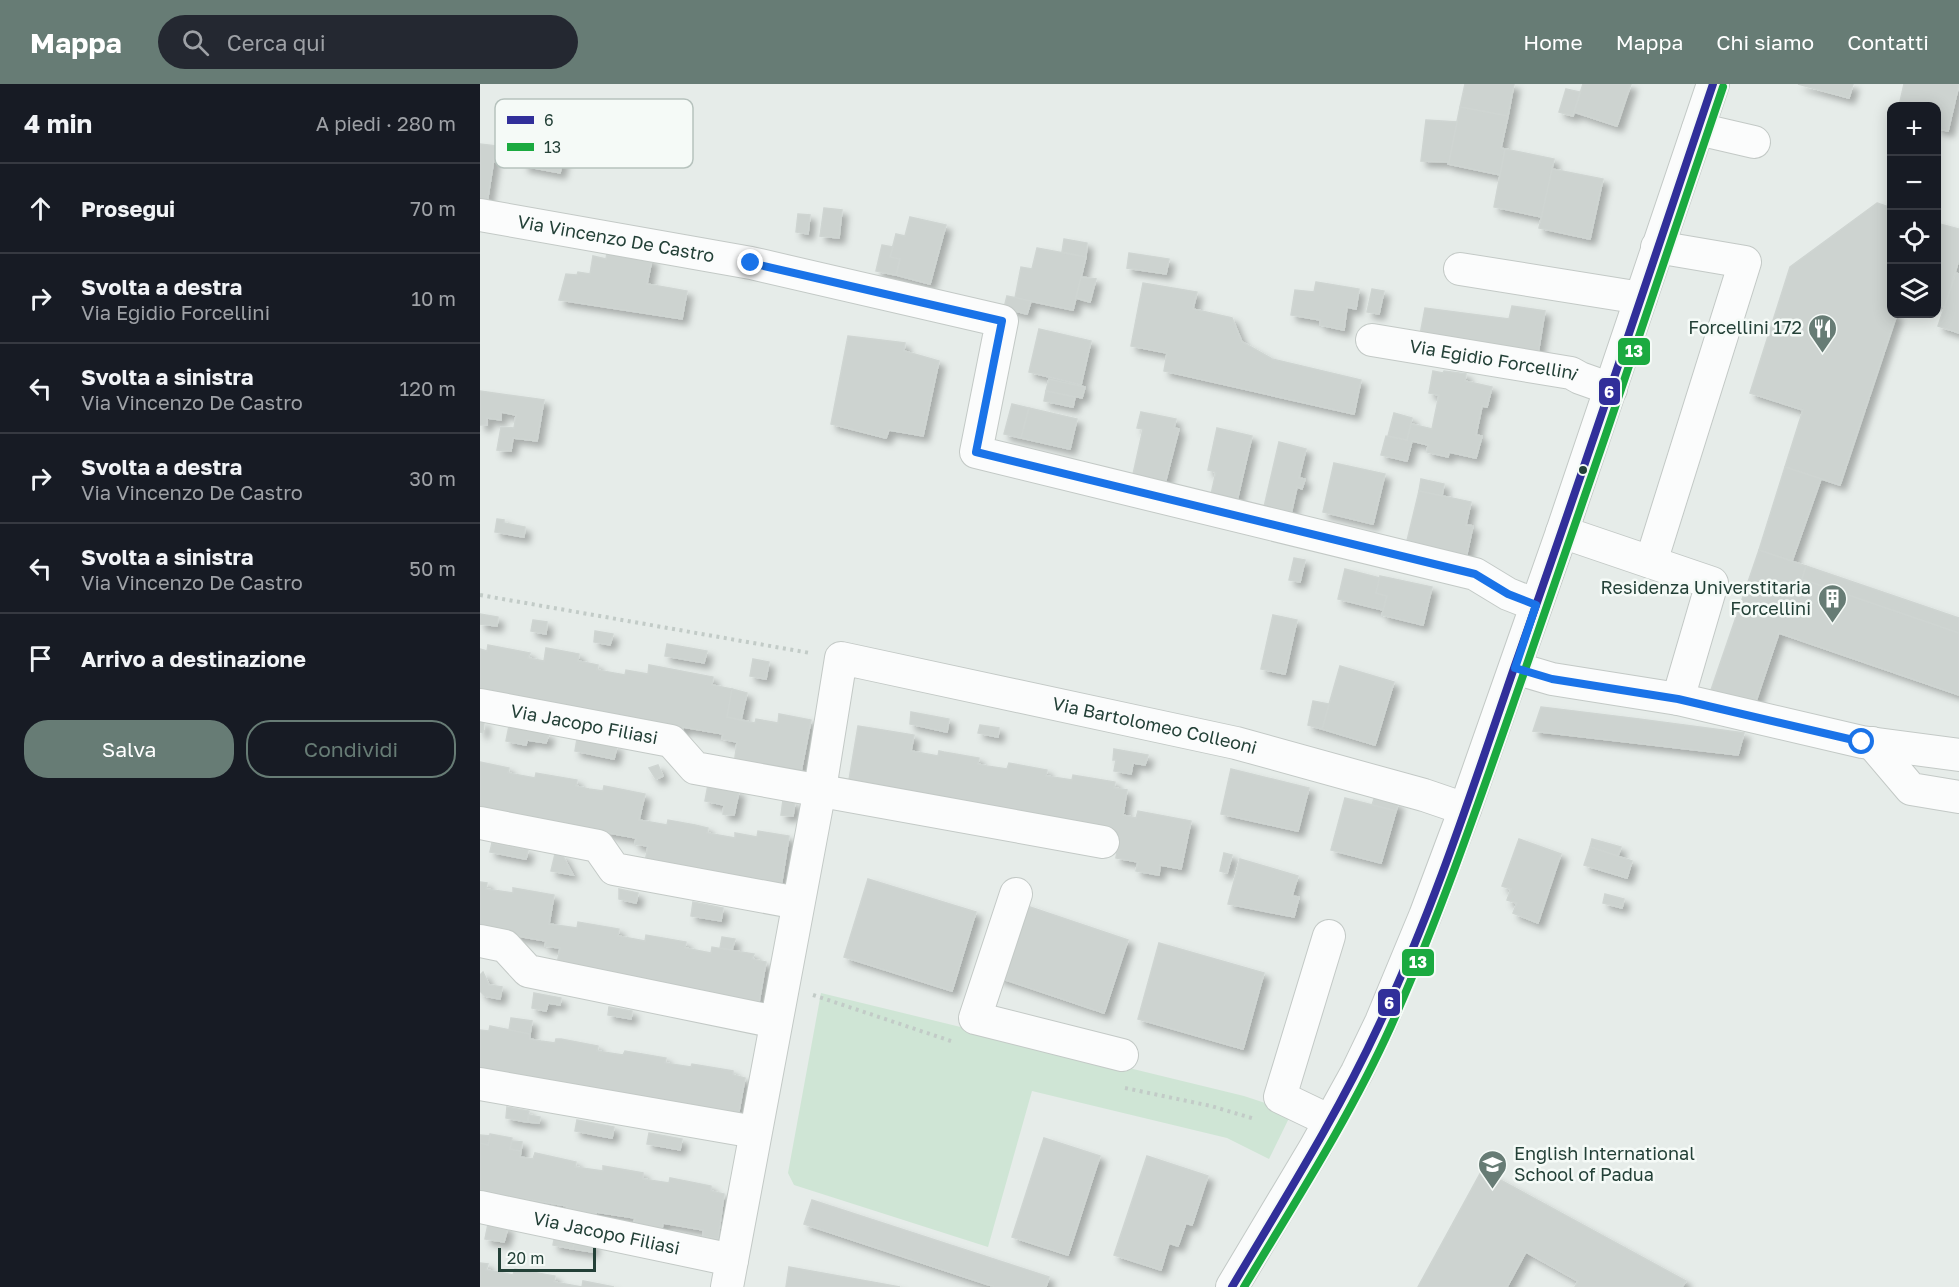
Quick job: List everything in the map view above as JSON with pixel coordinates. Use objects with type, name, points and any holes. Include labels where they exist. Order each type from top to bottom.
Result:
[{"type":"street","points":[[1232,1287],[1357,1072],[1381,1022],[1425,916],[1515,668],[1713,84]]},
{"type":"street","points":[[1698,129],[1754,142]]},
{"type":"street","name":"Via Vincenzo De Castro","points":[[480,215],[751,263],[1002,321],[976,452],[1475,574],[1508,594],[1536,605]]},
{"type":"street","points":[[1651,562],[1745,262],[1658,247]]},
{"type":"street","points":[[1460,269],[1641,298]]},
{"type":"street","name":"Via Egidio Forcellini","points":[[1372,340],[1571,373],[1611,389]]},
{"type":"street","points":[[1562,532],[1712,583],[1678,699]]},
{"type":"street","name":"Via Bartolomeo Colleoni","points":[[841,658],[1236,743],[1424,795],[1465,809]]},
{"type":"street","name":"Via Jacopo Filiasi","points":[[480,1207],[730,1273],[820,789],[841,658]]},
{"type":"street","points":[[1515,668],[1552,679],[1678,699],[1872,743],[1959,755]]},
{"type":"street","name":"Via Jacopo Filiasi","points":[[480,705],[671,741],[695,768],[1103,842]]},
{"type":"street","points":[[1872,743],[1911,789],[1959,797]]},
{"type":"street","points":[[480,823],[598,846],[614,869],[798,903]]},
{"type":"street","points":[[1016,894],[975,1018],[1122,1055]]},
{"type":"street","points":[[1329,936],[1280,1097],[1330,1121]]},
{"type":"street","points":[[480,941],[505,946],[528,971],[776,1022]]},
{"type":"street","points":[[480,1084],[755,1132]]},
{"type":"path","points":[[480,595],[841,658]]},
{"type":"green space","points":[[821,993],[1244,1096],[1292,1112],[1269,1159],[1227,1138],[1032,1091],[988,1247],[794,1185],[788,1173]]},
{"type":"building","points":[[1465,84],[1514,84],[1508,116],[1460,107]]},
{"type":"building","points":[[1583,84],[1631,84],[1617,126],[1574,112]]},
{"type":"building","points":[[1798,84],[1853,84],[1849,98]]},
{"type":"building","points":[[1904,84],[1959,84],[1948,131],[1941,129],[1941,102],[1900,102]]},
{"type":"building","points":[[1566,89],[1580,92],[1573,116],[1559,112]]},
{"type":"building","points":[[1460,107],[1508,116],[1501,148],[1505,149],[1501,175],[1448,164]]},
{"type":"building","points":[[1426,120],[1457,122],[1449,162],[1421,161]]},
{"type":"building","points":[[480,144],[495,146],[487,203],[480,202]]},
{"type":"building","points":[[1505,149],[1554,159],[1542,217],[1494,207]]},
{"type":"building","points":[[534,168],[561,168],[560,173]]},
{"type":"building","points":[[1552,169],[1603,179],[1590,239],[1539,228]]},
{"type":"building","name":"Forcellini 172","points":[[1877,203],[1887,206],[1887,318],[1896,318],[1840,485],[1785,467],[1803,410],[1750,393],[1790,267]]},
{"type":"building","points":[[824,208],[842,210],[839,238],[820,236]]},
{"type":"building","points":[[798,214],[810,215],[808,234],[796,232]]},
{"type":"building","points":[[910,217],[946,225],[930,284],[896,275],[900,259],[890,257],[896,234],[905,236]]},
{"type":"building","points":[[1941,224],[1959,229],[1959,259],[1945,307],[1941,306]]},
{"type":"building","points":[[1064,239],[1087,243],[1086,257],[1062,252]]},
{"type":"building","points":[[882,245],[893,247],[890,257],[900,259],[896,275],[876,271]]},
{"type":"building","points":[[1037,248],[1086,257],[1073,310],[1015,298],[1021,267],[1032,269]]},
{"type":"building","points":[[607,252],[652,259],[647,284],[687,291],[682,319],[559,300],[566,274],[577,275],[578,272],[590,274],[593,256],[606,259]]},
{"type":"building","points":[[1129,253],[1169,259],[1166,274],[1127,268]]},
{"type":"building","points":[[1956,273],[1959,274],[1959,333],[1938,326]]},
{"type":"building","points":[[1081,277],[1096,279],[1090,302],[1076,298]]},
{"type":"building","points":[[1316,282],[1359,289],[1356,309],[1347,307],[1344,330],[1320,325],[1320,320],[1291,315],[1295,290],[1314,292]]},
{"type":"building","points":[[1143,283],[1197,292],[1193,309],[1232,318],[1242,342],[1272,359],[1361,380],[1354,414],[1164,371],[1167,353],[1131,346]]},
{"type":"building","points":[[1372,289],[1384,291],[1379,314],[1367,312]]},
{"type":"building","points":[[1007,296],[1031,301],[1027,314],[1004,308]]},
{"type":"building","points":[[1512,306],[1545,311],[1538,354],[1420,335],[1425,308],[1509,319]]},
{"type":"building","points":[[1039,329],[1091,341],[1081,385],[1029,372]]},
{"type":"building","points":[[848,336],[905,343],[904,351],[939,361],[923,436],[889,430],[886,438],[831,424]]},
{"type":"building","points":[[1433,371],[1466,374],[1465,381],[1492,387],[1487,407],[1482,406],[1476,435],[1482,436],[1476,458],[1449,452],[1448,457],[1427,452],[1428,445],[1412,441],[1407,461],[1381,455],[1386,436],[1407,440],[1411,424],[1432,429],[1439,395],[1429,393]]},
{"type":"building","points":[[1049,379],[1085,387],[1082,398],[1046,391]]},
{"type":"building","points":[[480,391],[544,400],[537,441],[513,438],[511,451],[497,450],[501,427],[514,428],[516,415],[501,412],[501,420],[487,418],[487,425],[480,425]]},
{"type":"building","points":[[1046,391],[1075,397],[1073,407],[1044,401]]},
{"type":"building","points":[[1012,404],[1029,408],[1021,438],[1004,434]]},
{"type":"building","points":[[1029,408],[1077,419],[1070,449],[1021,438]]},
{"type":"building","points":[[1141,412],[1176,419],[1174,428],[1179,429],[1162,495],[1130,488],[1143,429],[1137,428]]},
{"type":"building","points":[[1394,413],[1412,418],[1407,440],[1388,436]]},
{"type":"building","points":[[1217,428],[1252,436],[1236,505],[1210,499],[1216,472],[1208,470]]},
{"type":"building","points":[[1279,442],[1306,449],[1299,478],[1305,479],[1302,489],[1297,487],[1291,514],[1264,507]]},
{"type":"building","points":[[1334,463],[1385,474],[1373,524],[1323,512]]},
{"type":"building","points":[[1785,467],[1821,479],[1792,561],[1759,550]]},
{"type":"building","points":[[1421,479],[1444,484],[1442,496],[1419,491]]},
{"type":"building","points":[[1419,491],[1471,502],[1466,525],[1473,526],[1466,558],[1406,545]]},
{"type":"building","points":[[497,519],[504,520],[504,523],[525,527],[524,537],[495,532]]},
{"type":"building","name":"Residenza Universtitaria Forcellini","points":[[1759,550],[1806,566],[1802,579],[1959,633],[1959,695],[1779,633],[1755,704],[1711,690]]},
{"type":"building","points":[[1294,558],[1305,560],[1300,582],[1289,580]]},
{"type":"building","points":[[1806,566],[1959,618],[1959,633],[1802,579]]},
{"type":"building","points":[[1345,569],[1380,578],[1376,593],[1387,596],[1383,610],[1338,599]]},
{"type":"building","points":[[1380,576],[1432,587],[1423,625],[1382,615],[1387,596],[1376,593]]},
{"type":"building","points":[[480,614],[498,617],[497,626],[480,624]]},
{"type":"building","points":[[1273,615],[1297,620],[1285,674],[1261,669]]},
{"type":"building","points":[[533,620],[547,622],[546,634],[531,631]]},
{"type":"building","points":[[595,631],[613,634],[610,645],[594,642]]},
{"type":"building","points":[[667,644],[707,651],[704,663],[665,656]]},
{"type":"building","points":[[488,645],[530,653],[528,658],[544,661],[546,648],[579,654],[578,661],[598,665],[597,670],[625,675],[626,670],[648,674],[649,665],[713,677],[712,685],[732,689],[727,717],[755,723],[756,719],[778,723],[779,714],[811,720],[800,777],[734,765],[737,742],[722,739],[723,734],[683,727],[682,732],[480,690],[480,649],[487,651]]},
{"type":"building","points":[[753,659],[769,662],[766,679],[750,676]]},
{"type":"building","points":[[1340,666],[1394,682],[1375,745],[1322,729]]},
{"type":"building","points":[[732,689],[747,693],[741,720],[727,717]]},
{"type":"building","points":[[1313,701],[1329,704],[1322,729],[1308,725]]},
{"type":"building","points":[[1541,707],[1744,733],[1738,755],[1533,731]]},
{"type":"building","points":[[911,712],[949,719],[947,732],[910,724]]},
{"type":"building","points":[[480,721],[484,722],[483,733],[480,732]]},
{"type":"building","points":[[980,725],[999,728],[998,737],[978,733]]},
{"type":"building","points":[[509,726],[549,734],[546,743],[527,740],[526,745],[506,741]]},
{"type":"building","points":[[858,726],[914,735],[911,751],[938,756],[939,751],[979,758],[978,764],[1007,769],[1009,763],[1047,770],[1046,776],[1072,780],[1073,775],[1115,782],[1114,788],[1127,790],[1123,815],[1136,818],[1138,811],[1191,821],[1181,869],[1160,865],[1159,875],[1136,871],[1138,862],[1116,858],[1119,835],[868,783],[866,789],[848,786]]},
{"type":"building","points":[[577,739],[617,746],[614,759],[575,751]]},
{"type":"building","points":[[1114,749],[1148,755],[1145,765],[1133,763],[1131,774],[1114,771],[1116,760],[1113,760]]},
{"type":"building","points":[[480,762],[509,768],[508,773],[535,778],[536,773],[577,780],[576,786],[589,789],[603,791],[604,786],[645,794],[639,820],[667,825],[668,820],[695,825],[708,828],[707,833],[735,838],[735,833],[757,837],[758,831],[789,836],[780,893],[644,868],[648,846],[635,844],[636,838],[480,809]]},
{"type":"building","points":[[658,765],[663,776],[656,779],[649,768]]},
{"type":"building","points":[[1231,769],[1309,788],[1298,831],[1221,814]]},
{"type":"building","points":[[708,785],[739,791],[734,815],[723,814],[724,805],[705,801]]},
{"type":"building","points":[[1375,796],[1398,804],[1396,811],[1372,805]]},
{"type":"building","points":[[1345,798],[1396,811],[1381,863],[1331,850]]},
{"type":"building","points":[[783,800],[795,802],[793,816],[781,815]]},
{"type":"building","points":[[1519,839],[1561,854],[1538,923],[1513,913],[1517,903],[1507,900],[1511,889],[1502,886]]},
{"type":"building","points":[[1592,839],[1621,847],[1618,856],[1590,847]]},
{"type":"building","points":[[492,843],[528,850],[526,859],[490,852]]},
{"type":"building","points":[[1590,847],[1632,861],[1627,878],[1584,865]]},
{"type":"building","points":[[1224,853],[1232,855],[1227,873],[1220,871]]},
{"type":"building","points":[[555,854],[563,856],[573,875],[551,871]]},
{"type":"building","points":[[1240,859],[1298,876],[1292,896],[1299,897],[1294,917],[1228,904]]},
{"type":"building","points":[[868,879],[976,912],[952,991],[844,957]]},
{"type":"building","points":[[480,882],[487,883],[486,889],[513,893],[513,888],[554,895],[549,924],[577,928],[578,922],[619,929],[618,936],[645,941],[646,935],[686,942],[685,948],[711,953],[712,947],[754,954],[752,959],[766,962],[758,1008],[556,970],[560,948],[545,946],[546,941],[506,934],[480,934]]},
{"type":"building","points":[[619,889],[638,893],[636,903],[619,899]]},
{"type":"building","points":[[1605,894],[1624,899],[1622,908],[1603,903]]},
{"type":"building","points":[[693,902],[723,908],[721,921],[691,916]]},
{"type":"building","points":[[1021,904],[1128,940],[1104,1013],[997,977]]},
{"type":"building","points":[[722,937],[735,939],[732,950],[720,948]]},
{"type":"building","points":[[1159,943],[1264,973],[1243,1049],[1138,1019]]},
{"type":"building","points":[[483,972],[489,985],[502,987],[500,999],[485,996],[480,991],[480,975]]},
{"type":"building","points":[[534,993],[561,998],[560,1005],[548,1003],[546,1011],[532,1008]]},
{"type":"building","points":[[609,1007],[632,1011],[631,1019],[608,1015]]},
{"type":"building","points":[[511,1018],[532,1021],[530,1034],[509,1030]]},
{"type":"building","points":[[490,1026],[530,1034],[530,1039],[555,1043],[556,1039],[561,1039],[598,1046],[597,1051],[623,1055],[625,1051],[666,1058],[665,1063],[691,1067],[692,1064],[733,1071],[733,1075],[745,1078],[737,1122],[480,1077],[480,1030],[489,1031]]},
{"type":"building","points":[[507,1107],[529,1111],[527,1122],[506,1118]]},
{"type":"building","points":[[529,1115],[540,1117],[539,1123],[528,1122]]},
{"type":"building","points":[[577,1120],[614,1127],[612,1138],[575,1131]]},
{"type":"building","points":[[649,1133],[682,1139],[680,1150],[647,1144]]},
{"type":"building","points":[[490,1134],[512,1138],[510,1149],[521,1151],[520,1157],[533,1159],[535,1153],[576,1162],[575,1167],[603,1171],[603,1166],[643,1173],[643,1179],[669,1183],[670,1178],[711,1186],[711,1191],[724,1194],[718,1239],[703,1236],[703,1230],[663,1223],[662,1229],[634,1223],[635,1218],[596,1212],[596,1216],[566,1211],[567,1206],[526,1199],[525,1204],[501,1199],[501,1194],[480,1190],[480,1143],[488,1145]]},
{"type":"building","points":[[480,1135],[490,1136],[488,1145],[480,1143]]},
{"type":"building","points":[[1044,1138],[1100,1156],[1068,1255],[1012,1237]]},
{"type":"building","points":[[512,1141],[522,1142],[521,1151],[510,1149]]},
{"type":"building","points":[[1147,1156],[1208,1176],[1192,1225],[1186,1223],[1178,1246],[1169,1243],[1161,1270],[1114,1255]]},
{"type":"building","points":[[1482,1170],[1686,1281],[1682,1287],[1575,1287],[1578,1281],[1526,1252],[1507,1287],[1418,1287]]},
{"type":"building","points":[[812,1200],[1049,1277],[1046,1287],[995,1287],[804,1224]]},
{"type":"building","points":[[488,1224],[508,1227],[504,1242],[485,1239]]},
{"type":"building","points":[[555,1235],[575,1239],[573,1249],[553,1245]]},
{"type":"building","points":[[575,1239],[594,1242],[592,1252],[573,1249]]},
{"type":"building","points":[[480,1263],[488,1264],[486,1270],[513,1275],[515,1269],[555,1276],[554,1282],[582,1287],[480,1287]]},
{"type":"building","points":[[789,1267],[900,1287],[786,1287]]},
{"type":"building","points":[[583,1281],[614,1287],[582,1287]]},
{"type":"transit line","name":"6","points":[[1232,1287],[1309,1158],[1363,1059],[1417,938],[1451,850],[1713,84]]},
{"type":"transit line","name":"13","points":[[1244,1287],[1358,1093],[1391,1026],[1428,937],[1526,667],[1723,87]]},
{"type":"place","name":"Forcellini 172","points":[[1823,354]]},
{"type":"place","name":"Residenza Universtitaria Forcellini","points":[[1832,624]]},
{"type":"place","name":"English International School of Padua","points":[[1493,1190]]},
{"type":"route","points":[[751,263],[1002,321],[976,452],[1475,574],[1508,594],[1536,605],[1515,668],[1552,679],[1678,699],[1862,742]]}]
